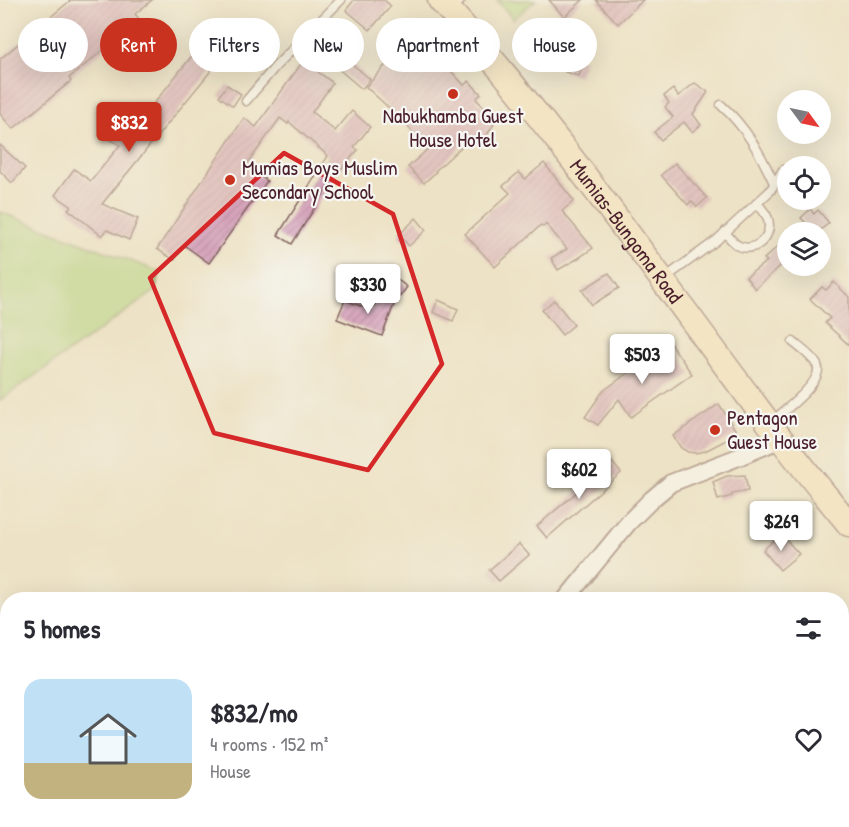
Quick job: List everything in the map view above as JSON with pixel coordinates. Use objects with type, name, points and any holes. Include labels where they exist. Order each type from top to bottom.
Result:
[{"type":"street","name":"Mumias-Bungoma Road","points":[[450,3],[522,94],[775,431],[849,524]]},
{"type":"street","points":[[572,592],[614,539],[652,499],[671,483],[775,431]]},
{"type":"lane","points":[[246,101],[275,67],[341,0]]},
{"type":"lane","points":[[721,105],[751,138],[774,183]]},
{"type":"lane","points":[[663,280],[725,232],[770,190],[777,179]]},
{"type":"lane","points":[[725,232],[733,242],[740,246],[755,246],[764,240],[769,231],[769,222],[766,213],[757,203]]},
{"type":"lane","points":[[775,431],[817,379],[819,371],[815,362],[793,342]]},
{"type":"highlighted area","points":[[284,153],[393,214],[442,364],[368,470],[214,433],[150,278]]},
{"type":"green space","points":[[497,0],[536,0],[514,18]]},
{"type":"green space","points":[[0,212],[160,272],[155,291],[0,400]]},
{"type":"building","points":[[71,0],[152,0],[135,14],[138,18],[100,18],[100,53],[88,62],[88,18],[49,18]]},
{"type":"building","points":[[354,0],[384,0],[391,6],[380,18],[376,18],[376,23],[370,30],[364,25],[364,18],[356,18],[346,10]]},
{"type":"building","points":[[549,0],[583,0],[564,17]]},
{"type":"building","points":[[596,0],[643,0],[618,24]]},
{"type":"building","points":[[18,44],[18,72],[76,72],[69,78],[71,81],[13,129],[0,114],[0,59]]},
{"type":"building","points":[[189,60],[189,72],[210,72],[102,204],[138,219],[129,240],[107,230],[102,236],[68,209],[71,206],[55,195],[74,169],[91,181],[120,145],[102,135],[116,110],[139,122]]},
{"type":"building","points":[[295,72],[318,72],[333,83],[312,112],[335,131],[352,111],[370,127],[354,147],[358,150],[334,177],[292,244],[278,235],[328,156],[289,122],[288,124],[280,118],[246,166],[267,181],[209,263],[184,245],[174,260],[157,249],[244,118],[256,127]]},
{"type":"building","points":[[342,72],[362,72],[370,79],[362,89]]},
{"type":"building","points":[[379,72],[452,72],[464,85],[469,81],[481,94],[476,99],[491,114],[485,119],[494,124],[482,143],[472,137],[424,183],[408,167],[428,149],[398,116],[366,87]]},
{"type":"building","points":[[565,72],[580,72],[579,76]]},
{"type":"building","points":[[695,83],[708,92],[693,114],[701,125],[692,132],[684,122],[661,140],[654,132],[673,117],[665,107],[669,103],[664,96],[673,89],[678,96]]},
{"type":"building","points":[[227,85],[241,94],[233,106],[219,96]]},
{"type":"building","points":[[0,145],[25,168],[12,183],[0,171]]},
{"type":"building","points":[[544,163],[574,201],[562,211],[593,248],[558,270],[551,258],[567,249],[546,224],[543,227],[541,225],[495,267],[465,234],[510,193],[503,186],[519,172],[525,179]]},
{"type":"building","points":[[675,163],[707,198],[697,207],[691,201],[688,205],[661,175]]},
{"type":"building","points":[[809,210],[814,214],[818,210],[828,222],[805,222],[801,218]]},
{"type":"building","points":[[416,218],[426,230],[409,246],[399,235]]},
{"type":"building","points":[[777,247],[777,269],[755,289],[746,277],[767,261],[764,259]]},
{"type":"building","points":[[609,273],[619,288],[592,305],[582,290]]},
{"type":"building","points":[[395,278],[407,287],[399,298],[385,291]]},
{"type":"building","points":[[834,282],[849,297],[849,345],[825,323],[830,318],[810,299],[822,287],[826,290]]},
{"type":"building","points":[[383,293],[395,302],[382,336],[337,319],[345,300],[371,310]]},
{"type":"building","points":[[438,300],[458,309],[453,321],[433,312]]},
{"type":"building","points":[[554,300],[574,325],[562,335],[542,310]]},
{"type":"building","points":[[670,343],[692,374],[631,417],[619,399],[598,425],[585,417],[603,391]]},
{"type":"building","points":[[719,404],[738,434],[705,451],[695,453],[681,448],[673,436]]},
{"type":"building","points":[[612,462],[621,473],[547,538],[537,526]]},
{"type":"building","points":[[745,475],[748,491],[718,500],[713,482],[727,476]]},
{"type":"building","points":[[781,534],[799,554],[780,570],[763,550]]},
{"type":"building","points":[[519,544],[529,555],[499,581],[489,570]]},
{"type":"place","name":"Nabukhamba Guest House Hotel","points":[[453,94]]},
{"type":"place","name":"Mumias Boys Muslim Secondary School","points":[[230,180]]},
{"type":"place","name":"Pentagon Guest House","points":[[715,430]]}]
